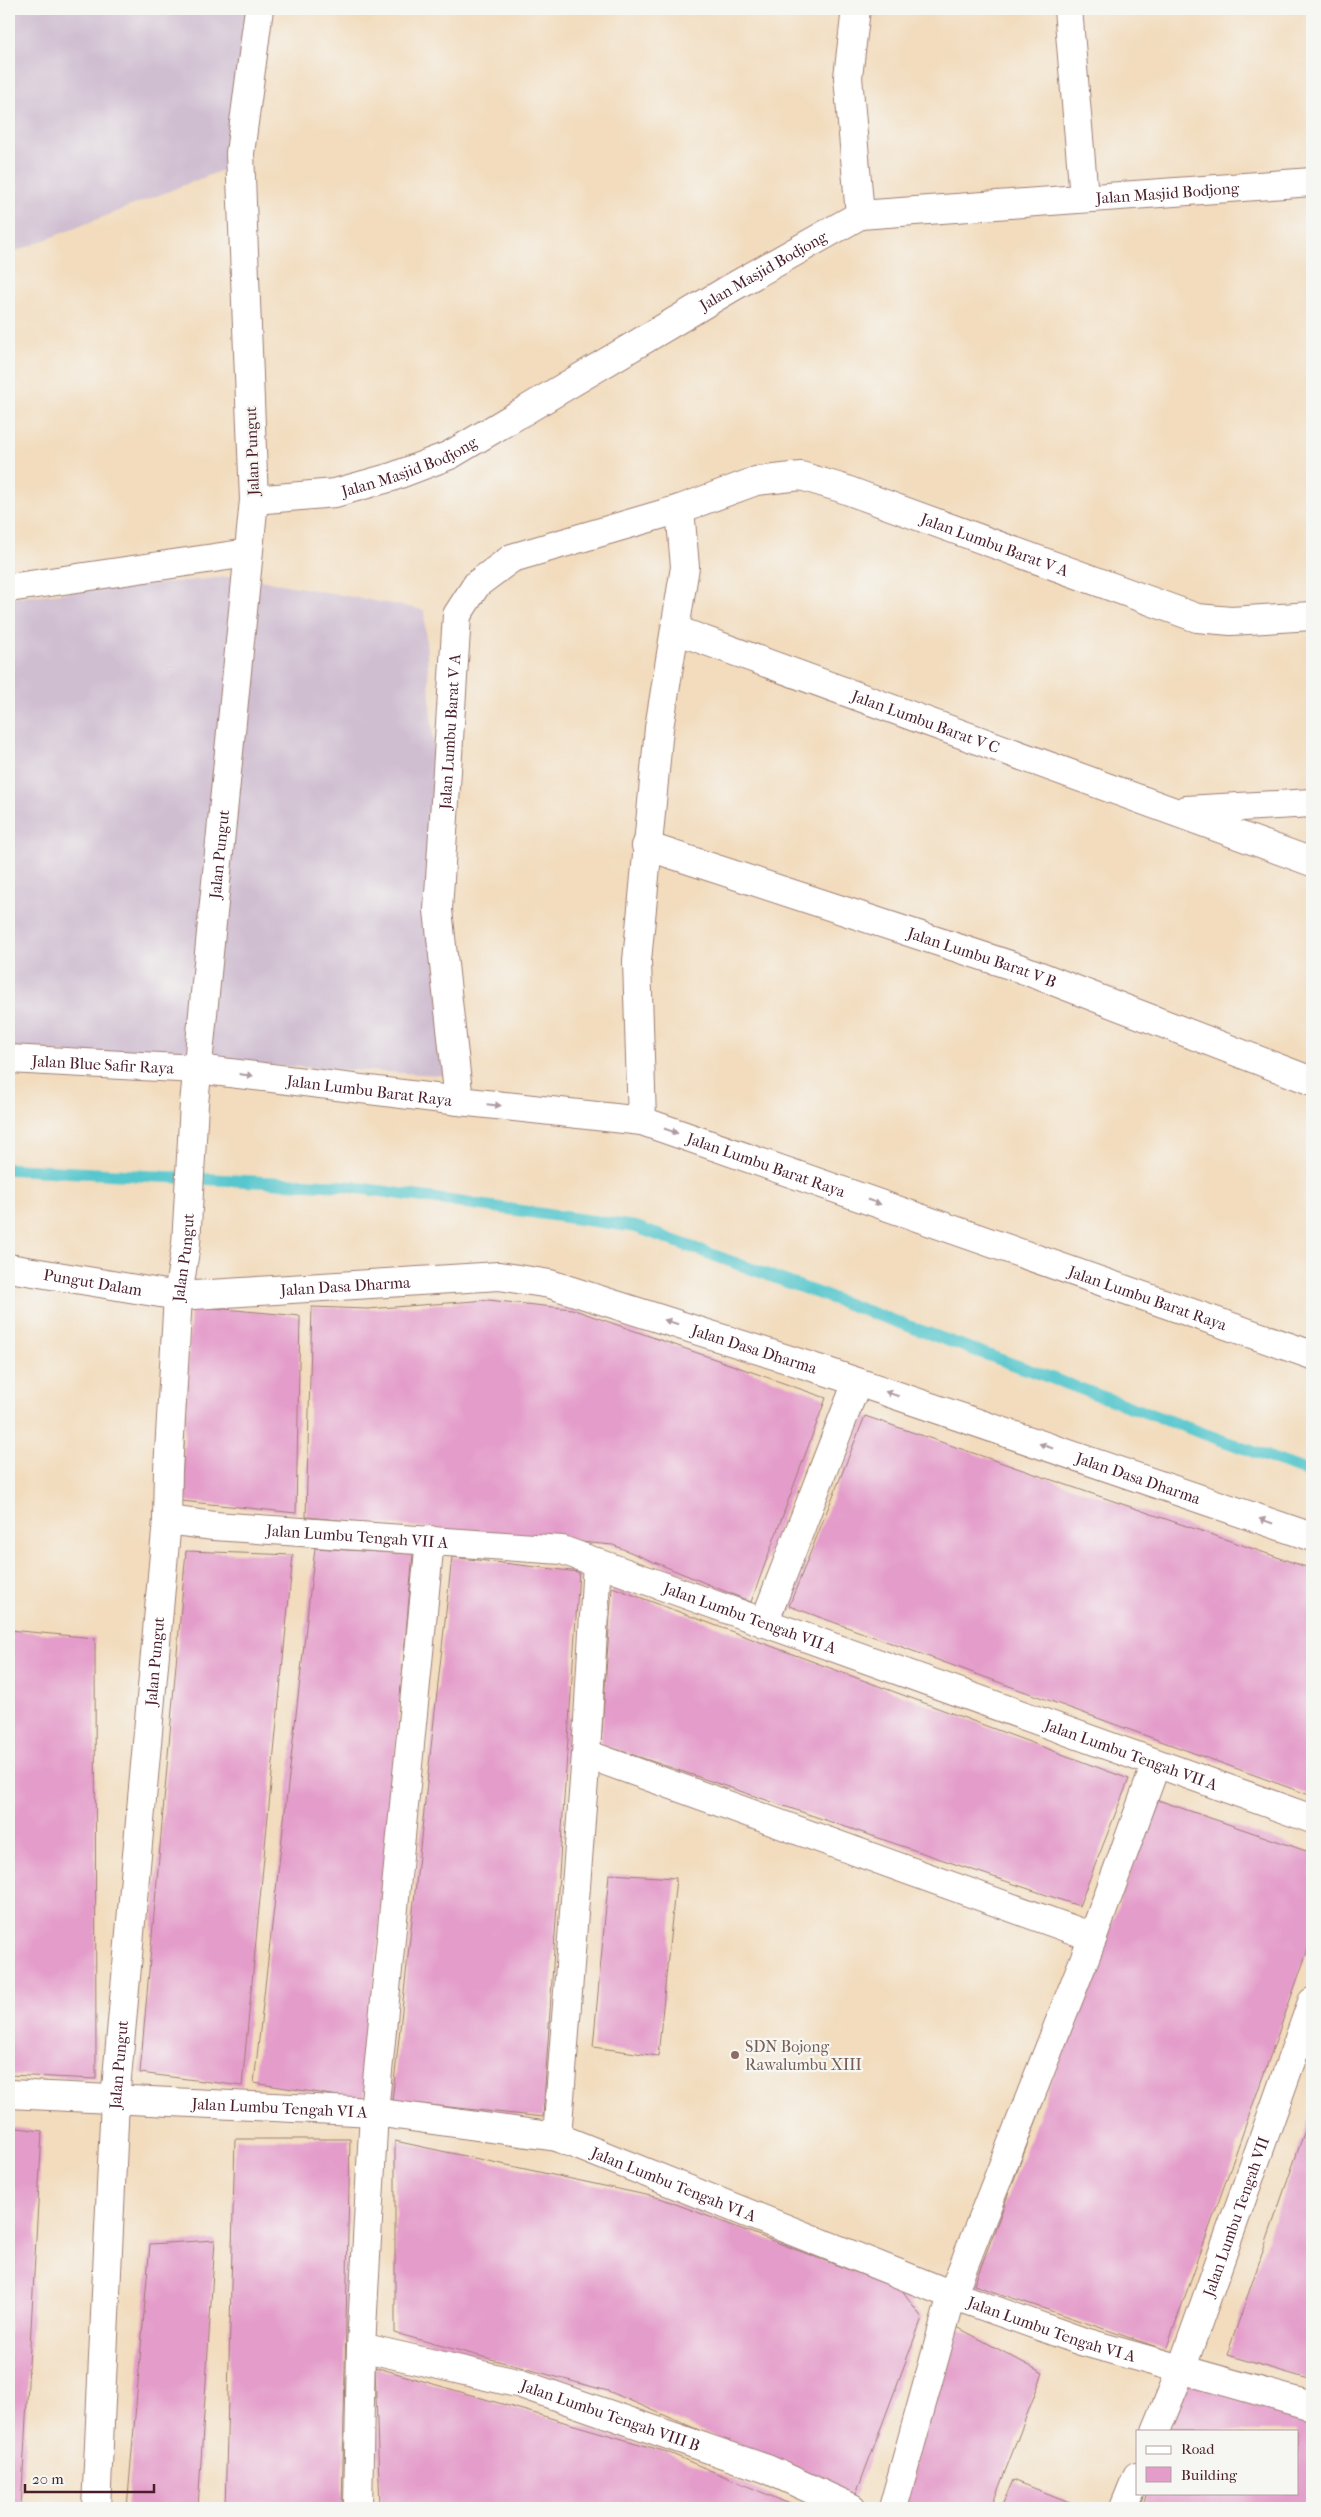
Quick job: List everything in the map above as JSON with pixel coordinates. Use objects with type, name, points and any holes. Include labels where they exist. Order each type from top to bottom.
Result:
[{"type":"street","name":"Jalan Pungut","points":[[96,2508],[115,2100],[167,1520],[178,1296],[186,1244],[197,1069],[254,500],[240,153],[259,9]]},
{"type":"street","points":[[856,9],[848,77],[860,215]]},
{"type":"street","points":[[1068,9],[1084,197]]},
{"type":"street","name":"Jalan Masjid Bodjong","points":[[254,500],[335,493],[392,477],[450,454],[731,288],[860,215],[1084,197],[1312,182]]},
{"type":"street","name":"Jalan Lumbu Barat V A","points":[[459,1102],[438,910],[457,615],[477,584],[512,558],[680,509],[756,481],[801,476],[841,488],[1197,618],[1231,622],[1312,616]]},
{"type":"street","points":[[642,1121],[637,961],[646,846],[659,728],[685,567],[680,509]]},
{"type":"street","points":[[9,588],[248,553]]},
{"type":"street","name":"Jalan Lumbu Barat V C","points":[[676,630],[1177,811],[1312,862]]},
{"type":"street","name":"Jalan Lumbu Barat V C","points":[[1177,811],[1312,803]]},
{"type":"street","name":"Jalan Lumbu Barat V B","points":[[646,846],[1022,968],[1312,1081]]},
{"type":"street","name":"Jalan Blue Safir Raya","points":[[9,1059],[197,1069]]},
{"type":"street","name":"Jalan Lumbu Barat Raya","points":[[197,1069],[459,1102],[642,1121],[1312,1355]]},
{"type":"street","name":"Pungut Dalam","points":[[9,1268],[178,1296]]},
{"type":"street","name":"Jalan Dasa Dharma","points":[[178,1296],[499,1276],[550,1284],[857,1382],[1312,1537]]},
{"type":"street","points":[[764,1623],[857,1382]]},
{"type":"street","name":"Jalan Lumbu Tengah VII A","points":[[167,1520],[214,1526],[562,1550],[1312,1819]]},
{"type":"street","points":[[358,2508],[361,2347],[374,2112],[430,1540]]},
{"type":"street","points":[[556,2137],[586,1754],[597,1562]]},
{"type":"street","points":[[586,1754],[1093,1937]]},
{"type":"street","points":[[893,2508],[952,2295],[1093,1937],[1156,1764]]},
{"type":"street","name":"Jalan Lumbu Tengah VII","points":[[1156,2430],[1181,2370],[1312,2002]]},
{"type":"street","name":"Jalan Lumbu Tengah VI A","points":[[9,2094],[374,2112],[556,2137],[952,2295],[1081,2341],[1312,2406]]},
{"type":"street","name":"Jalan Lumbu Tengah VIII B","points":[[361,2347],[521,2384],[767,2469],[852,2508]]},
{"type":"street","points":[[1124,2508],[1136,2478]]},
{"type":"shaded area","points":[[9,9],[254,9],[230,167],[9,254]]},
{"type":"shaded area","points":[[237,576],[424,610],[456,1076],[9,1050],[9,598]]},
{"type":"building","points":[[488,1300],[572,1309],[826,1398],[751,1602],[613,1545],[306,1517],[312,1307],[367,1309]]},
{"type":"building","points":[[191,1306],[300,1316],[296,1513],[181,1501]]},
{"type":"building","points":[[865,1416],[1312,1569],[1312,1796],[789,1606]]},
{"type":"building","points":[[315,1548],[413,1554],[364,2100],[254,2083]]},
{"type":"building","points":[[186,1551],[293,1555],[242,2086],[140,2073]]},
{"type":"building","points":[[452,1557],[579,1572],[543,2117],[392,2101]]},
{"type":"building","points":[[612,1587],[1129,1779],[1079,1906],[601,1744]]},
{"type":"building","points":[[9,1630],[95,1638],[96,2079],[9,2075]]},
{"type":"building","points":[[1158,1800],[1312,1853],[1312,1938],[1166,2350],[974,2285]]},
{"type":"building","points":[[609,1874],[676,1878],[658,2056],[593,2047]]},
{"type":"building","points":[[1312,2110],[1312,2380],[1227,2355]]},
{"type":"building","points":[[9,2127],[42,2131],[21,2508],[9,2508]]},
{"type":"building","points":[[235,2139],[350,2139],[342,2508],[225,2508]]},
{"type":"building","points":[[395,2141],[660,2198],[902,2290],[922,2318],[855,2497],[608,2391],[395,2333]]},
{"type":"building","points":[[215,2240],[198,2508],[127,2508],[150,2244]]},
{"type":"building","points":[[957,2327],[1043,2373],[991,2508],[900,2508]]},
{"type":"building","points":[[375,2367],[667,2452],[799,2508],[380,2508]]},
{"type":"building","points":[[1187,2378],[1312,2419],[1312,2508],[1143,2508],[1148,2494],[1298,2494],[1298,2430],[1169,2430]]},
{"type":"building","points":[[1013,2480],[1085,2508],[1001,2508]]},
{"type":"waterway","points":[[9,1169],[344,1186],[636,1227],[1312,1473]]},
{"type":"place","name":"SDN Bojong Rawalumbu XIII","points":[[735,2055]]}]
